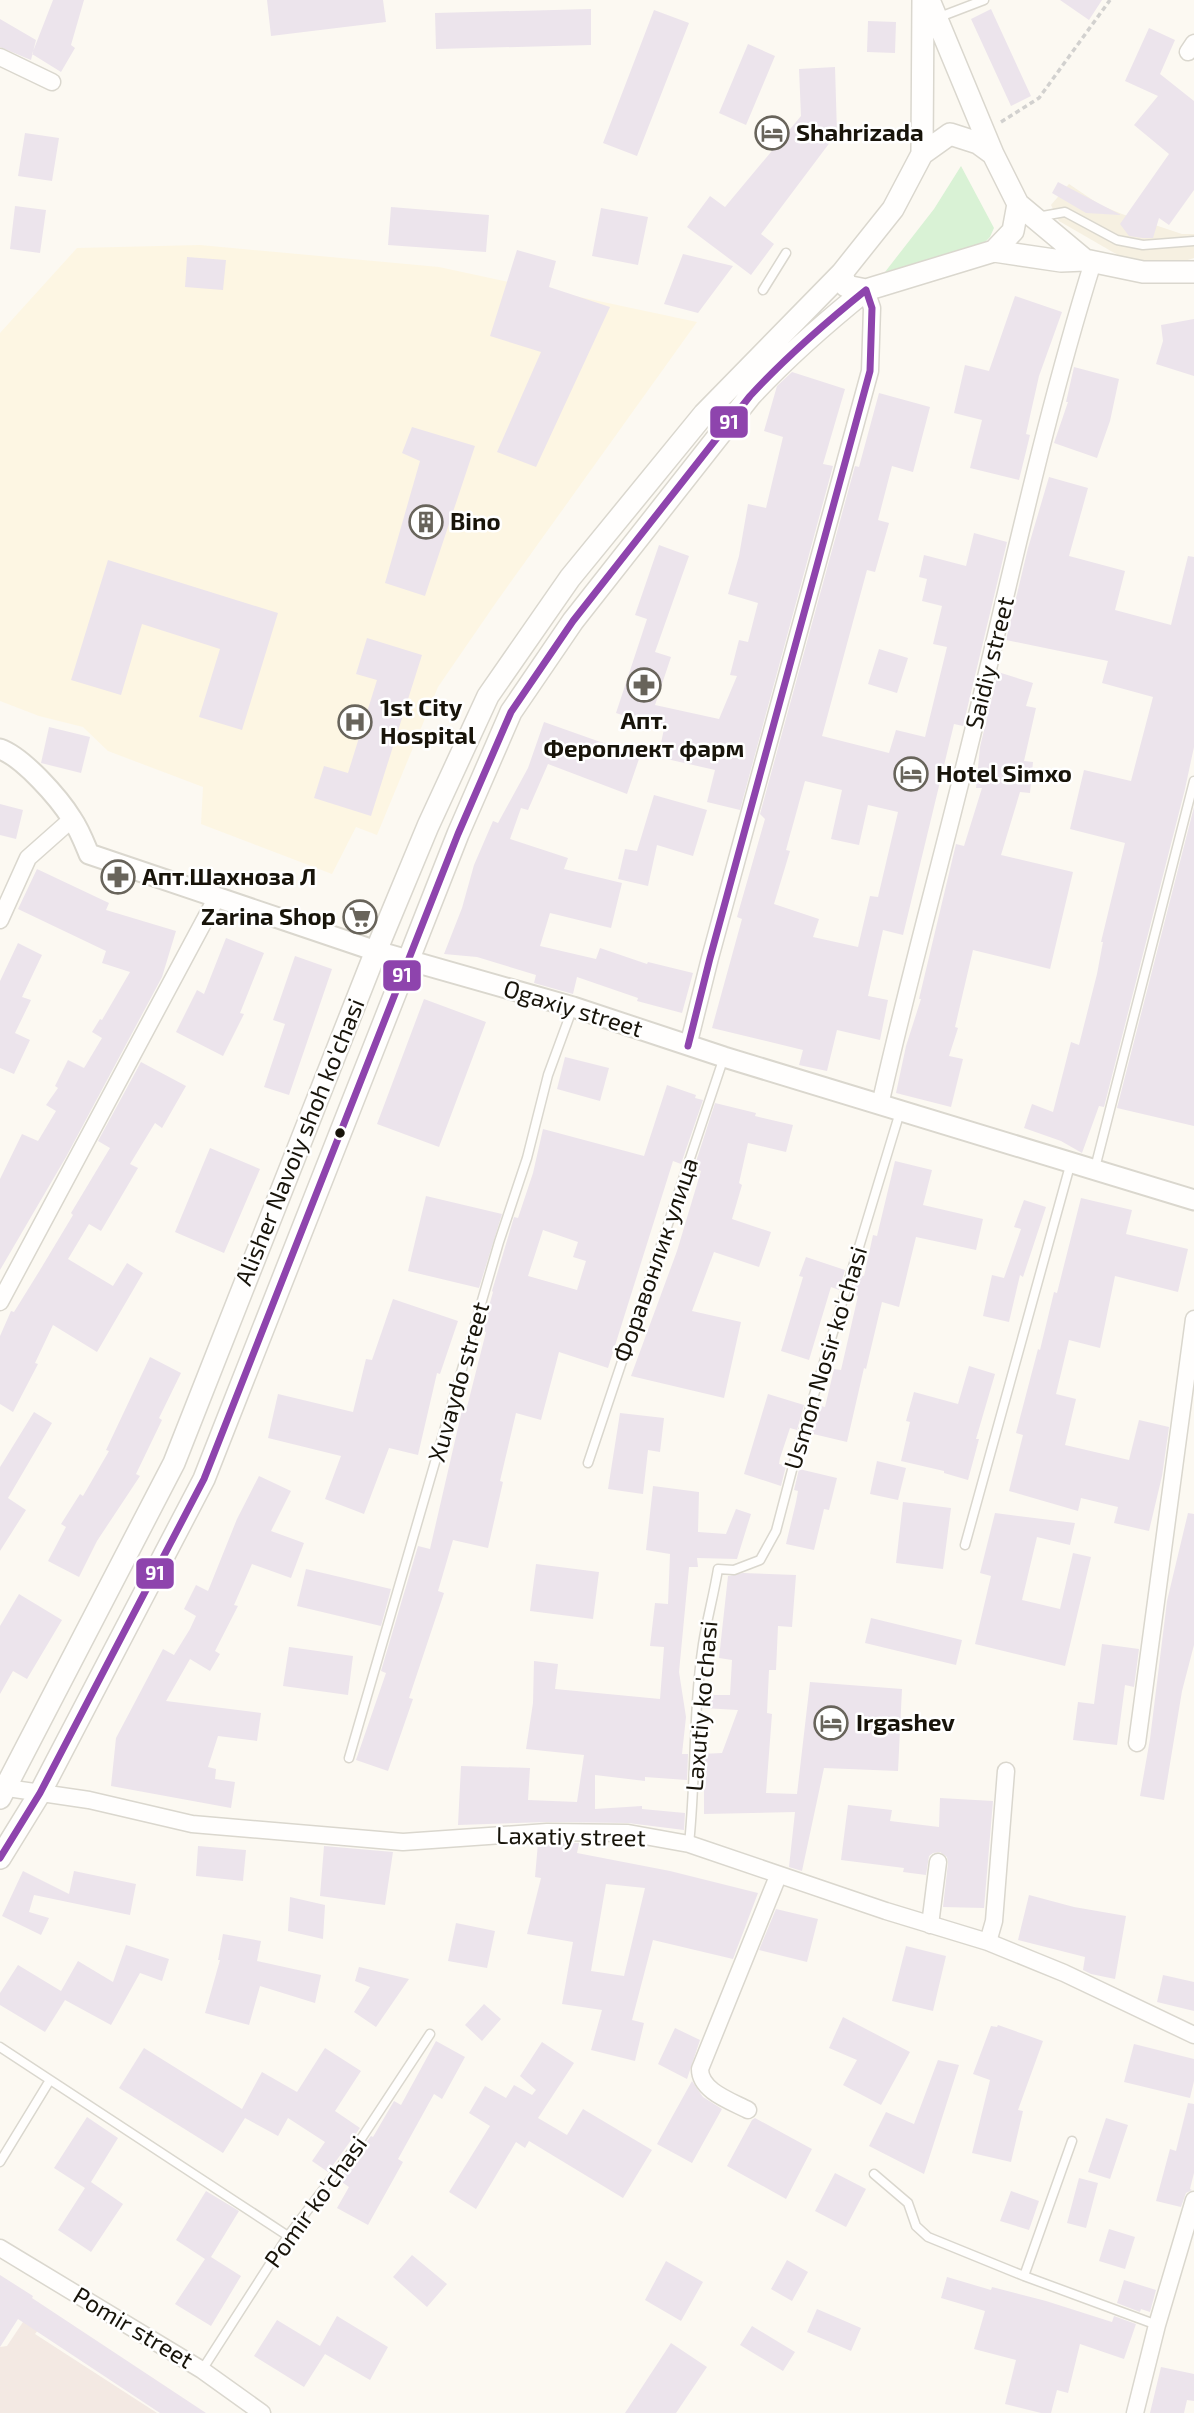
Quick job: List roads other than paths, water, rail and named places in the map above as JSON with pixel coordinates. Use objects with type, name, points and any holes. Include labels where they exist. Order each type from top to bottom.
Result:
[{"type":"main road","points":[[922,154],[923,0]]},
{"type":"main road","points":[[933,9],[993,154],[1018,204],[1089,261]]},
{"type":"main road","points":[[922,154],[950,134],[978,143],[993,154]]},
{"type":"main road","name":"Alisher Navoiy shoh ko'chasi","points":[[2,1791],[174,1463],[376,951],[428,826],[488,696],[570,578],[703,410],[842,273],[893,209],[922,154]]},
{"type":"main road","points":[[994,251],[1013,231],[1018,204]]},
{"type":"main road","points":[[842,273],[846,286],[866,290],[994,251],[1061,261],[1089,261],[1143,272],[1194,272]]},
{"type":"main road","name":"Alisher Navoiy shoh ko'chasi","points":[[0,1858],[40,1793],[204,1479],[458,834],[511,712],[573,621],[750,396],[779,364],[821,325],[866,290]]},
{"type":"street","points":[[0,57],[52,82]]},
{"type":"street","name":"Saidiy street","points":[[880,1105],[909,976],[958,792],[1089,261]]},
{"type":"street","points":[[688,1046],[870,371],[872,308],[866,290]]},
{"type":"street","name":"Ogaxiy street","points":[[0,749],[8,751],[44,783],[72,819],[89,854],[376,951],[573,1007],[688,1046],[1194,1200]]},
{"type":"street","points":[[0,920],[28,858],[72,819]]},
{"type":"street","points":[[0,1303],[217,897]]},
{"type":"street","points":[[1137,1743],[1194,1319]]},
{"type":"street","points":[[988,1942],[994,1921],[1006,1772]]},
{"type":"street","name":"Laxatiy street","points":[[2,1791],[89,1800],[192,1824],[403,1842],[547,1832],[628,1833],[689,1844],[778,1876],[988,1942],[1064,1973],[1194,2035]]},
{"type":"street","points":[[930,1924],[938,1862]]},
{"type":"street","points":[[748,2110],[708,2088],[700,2078],[700,2069],[778,1876]]},
{"type":"street","points":[[1135,2413],[1157,2325],[1194,2200]]},
{"type":"street","name":"Pomir street","points":[[0,2248],[202,2370],[262,2413]]},
{"type":"lane","points":[[933,9],[984,0]]},
{"type":"lane","points":[[1036,218],[1065,212],[1117,240],[1143,245],[1194,241]]},
{"type":"lane","points":[[763,290],[786,253]]},
{"type":"lane","points":[[1095,1168],[1194,781]]},
{"type":"lane","name":"Xuvaydo street","points":[[349,1758],[499,1242],[527,1158],[548,1075],[573,1007]]},
{"type":"lane","name":"Форавонлик улица","points":[[588,1463],[724,1057]]},
{"type":"lane","name":"Usmon Nosir ko'chasi","points":[[718,1569],[734,1570],[760,1560],[776,1531],[797,1451],[900,1111]]},
{"type":"lane","points":[[965,1545],[1071,1162]]},
{"type":"lane","name":"Laxutiy ko'chasi","points":[[689,1844],[703,1644],[718,1569]]},
{"type":"lane","name":"Pomir ko'chasi","points":[[202,2370],[288,2236],[357,2145],[430,2034]]},
{"type":"lane","points":[[0,2046],[288,2236]]},
{"type":"lane","points":[[0,2162],[50,2080]]},
{"type":"lane","points":[[1024,2276],[1072,2141]]},
{"type":"lane","points":[[874,2174],[908,2203],[916,2226],[928,2237],[1157,2325]]},
{"type":"place","name":"Shahrizada","points":[[772,133]]},
{"type":"place","name":"Bino","points":[[426,522]]},
{"type":"place","name":"Апт. Фероплект фарм","points":[[644,685]]},
{"type":"place","name":"1st City Hospital","points":[[355,722]]},
{"type":"place","name":"Hotel Simxo","points":[[911,774]]},
{"type":"place","name":"Апт.Шахноза Л","points":[[118,877]]},
{"type":"place","name":"Zarina Shop","points":[[360,917]]},
{"type":"place","name":"Irgashev","points":[[831,1723]]}]
